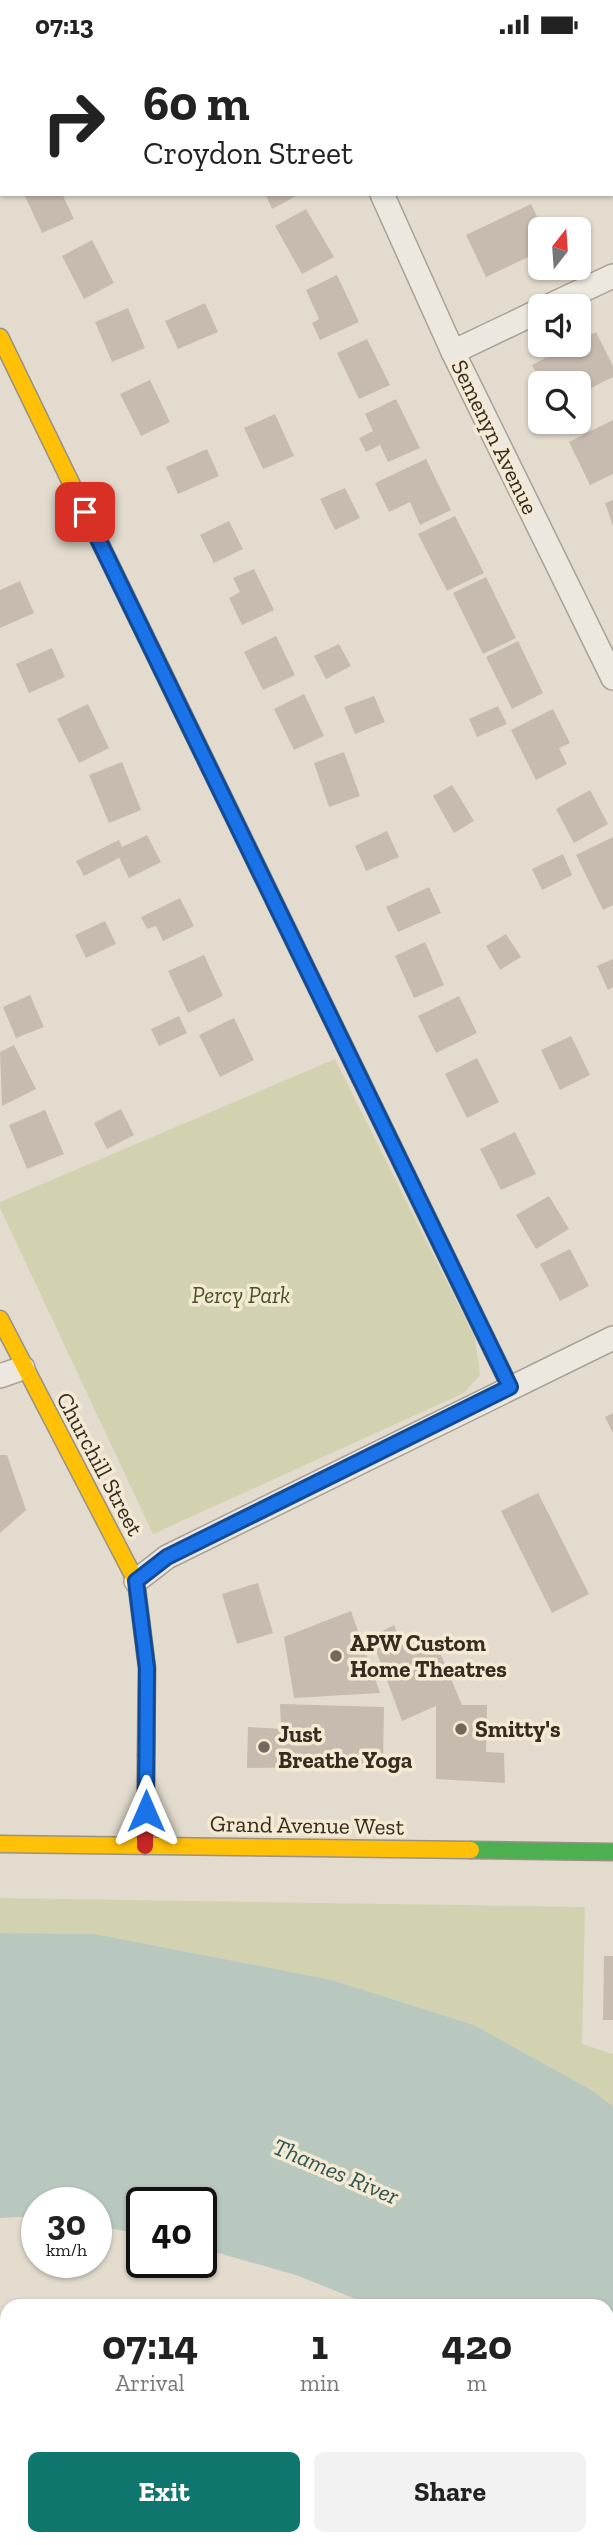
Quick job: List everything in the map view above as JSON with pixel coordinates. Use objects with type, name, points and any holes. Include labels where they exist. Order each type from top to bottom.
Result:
[{"type":"street","name":"Semenyn Avenue","points":[[383,196],[453,352],[613,678]]},
{"type":"street","points":[[575,294],[613,276]]},
{"type":"street","points":[[453,352],[528,316]]},
{"type":"street","points":[[0,338],[510,1387]]},
{"type":"street","name":"Churchill Street","points":[[0,1319],[23,1368],[136,1581],[147,1668],[145,1846]]},
{"type":"street","points":[[136,1581],[167,1557],[613,1338]]},
{"type":"street","points":[[0,1376],[23,1368]]},
{"type":"street","name":"Grand Avenue West","points":[[0,1844],[613,1852]]},
{"type":"green space","name":"Percy Park","points":[[335,1059],[475,1338],[480,1375],[464,1393],[153,1534],[0,1208],[0,1202]]},
{"type":"green space","points":[[0,1898],[585,1907],[582,2044],[613,2054],[613,2106],[590,2089],[474,2025],[332,1980],[95,1934],[0,1933]]},
{"type":"water","name":"Thames River","points":[[0,1933],[95,1934],[332,1980],[474,2025],[590,2089],[613,2106],[613,2299],[356,2299],[296,2275],[217,2253],[217,2187],[126,2187],[126,2231],[112,2229],[112,2187],[21,2187],[21,2217],[0,2218]]},
{"type":"building","points":[[25,196],[63,196],[74,219],[42,233]]},
{"type":"building","points":[[266,196],[296,196],[272,209]]},
{"type":"building","points":[[531,204],[537,217],[528,217],[528,257],[486,277],[466,235]]},
{"type":"building","points":[[306,209],[334,257],[302,274],[275,226]]},
{"type":"building","points":[[92,240],[114,283],[84,299],[62,256]]},
{"type":"building","points":[[337,275],[359,322],[320,340],[312,323],[319,319],[306,290]]},
{"type":"building","points":[[205,303],[218,332],[178,349],[165,321]]},
{"type":"building","points":[[128,308],[145,348],[112,362],[95,322]]},
{"type":"building","points":[[596,332],[613,366],[613,377],[591,388],[591,371],[535,371],[532,365],[548,357],[591,357],[591,335]]},
{"type":"building","points":[[367,339],[390,385],[359,399],[337,353]]},
{"type":"building","points":[[150,380],[170,422],[141,436],[120,394]]},
{"type":"building","points":[[396,399],[420,448],[388,462],[380,445],[366,452],[359,438],[373,431],[365,414]]},
{"type":"building","points":[[275,414],[294,456],[263,469],[244,428]]},
{"type":"building","points":[[613,420],[613,474],[590,485],[569,442],[591,434],[591,431]]},
{"type":"building","points":[[207,449],[219,476],[178,494],[166,467]]},
{"type":"building","points":[[426,459],[451,510],[420,525],[410,502],[389,512],[375,483]]},
{"type":"building","points":[[345,488],[360,518],[335,530],[320,499]]},
{"type":"building","points":[[613,500],[613,526],[605,503]]},
{"type":"building","points":[[455,516],[484,573],[447,591],[418,534]]},
{"type":"building","points":[[229,521],[243,549],[214,563],[200,535]]},
{"type":"building","points":[[254,569],[274,610],[242,625],[229,598],[240,592],[233,578]]},
{"type":"building","points":[[486,577],[516,638],[483,654],[453,593]]},
{"type":"building","points":[[20,581],[34,613],[0,628],[0,590]]},
{"type":"building","points":[[276,636],[295,675],[263,690],[244,652]]},
{"type":"building","points":[[518,641],[543,693],[512,709],[486,657]]},
{"type":"building","points":[[339,644],[351,666],[326,679],[314,656]]},
{"type":"building","points":[[52,648],[65,677],[29,693],[16,664]]},
{"type":"building","points":[[304,694],[324,736],[294,750],[274,709]]},
{"type":"building","points":[[374,696],[385,722],[355,734],[344,707]]},
{"type":"building","points":[[88,704],[109,748],[79,763],[57,719]]},
{"type":"building","points":[[498,706],[507,724],[477,737],[469,719]]},
{"type":"building","points":[[553,709],[570,743],[559,748],[567,764],[536,780],[511,730]]},
{"type":"building","points":[[344,752],[360,796],[329,807],[314,763]]},
{"type":"building","points":[[122,762],[141,810],[109,823],[89,775]]},
{"type":"building","points":[[452,785],[474,821],[454,833],[433,796]]},
{"type":"building","points":[[590,790],[608,824],[574,843],[556,809]]},
{"type":"building","points":[[387,831],[399,857],[366,871],[355,846]]},
{"type":"building","points":[[147,835],[161,862],[129,878],[119,858],[84,876],[76,861],[119,840],[122,847]]},
{"type":"building","points":[[613,837],[613,905],[603,910],[576,855]]},
{"type":"building","points":[[563,854],[572,875],[542,890],[532,869]]},
{"type":"building","points":[[429,887],[441,913],[398,932],[386,907]]},
{"type":"building","points":[[180,898],[194,926],[163,941],[156,926],[147,929],[141,917]]},
{"type":"building","points":[[105,921],[116,944],[86,958],[75,935]]},
{"type":"building","points":[[506,934],[521,957],[500,970],[486,946]]},
{"type":"building","points":[[425,942],[444,985],[414,998],[395,956]]},
{"type":"building","points":[[204,955],[223,996],[188,1013],[168,971]]},
{"type":"building","points":[[613,959],[613,987],[608,990],[597,966]]},
{"type":"building","points":[[30,995],[44,1027],[16,1038],[3,1007]]},
{"type":"building","points":[[459,996],[477,1033],[436,1053],[418,1016]]},
{"type":"building","points":[[179,1016],[187,1033],[159,1046],[151,1029]]},
{"type":"building","points":[[234,1018],[254,1060],[220,1077],[199,1035]]},
{"type":"building","points":[[571,1036],[590,1075],[560,1090],[541,1050]]},
{"type":"building","points":[[14,1045],[36,1089],[2,1106],[0,1052]]},
{"type":"building","points":[[477,1058],[499,1102],[467,1118],[445,1074]]},
{"type":"building","points":[[121,1109],[134,1135],[107,1149],[94,1123]]},
{"type":"building","points":[[45,1110],[64,1154],[27,1169],[9,1125]]},
{"type":"building","points":[[515,1132],[536,1174],[501,1190],[480,1149]]},
{"type":"building","points":[[549,1196],[569,1229],[536,1249],[516,1215]]},
{"type":"building","points":[[570,1249],[589,1286],[560,1301],[540,1264]]},
{"type":"building","points":[[613,1413],[613,1433],[605,1417]]},
{"type":"building","points":[[0,1455],[7,1455],[26,1510],[0,1533]]},
{"type":"building","points":[[538,1493],[589,1594],[552,1613],[501,1511]]},
{"type":"building","points":[[258,1583],[273,1633],[237,1644],[222,1594]]},
{"type":"building","points":[[351,1611],[380,1693],[294,1698],[284,1637]]},
{"type":"building","points":[[394,1625],[403,1647],[433,1636],[462,1705],[487,1705],[486,1752],[504,1753],[505,1783],[436,1779],[436,1706],[402,1721],[371,1637]]},
{"type":"building","points":[[280,1704],[384,1707],[383,1766],[247,1768],[248,1727],[281,1729]]},
{"type":"building","points":[[604,1956],[613,1956],[613,2020],[603,2020]]},
{"type":"traffic: fast","points":[[360,1078],[510,1387]]},
{"type":"traffic: fast","points":[[471,1850],[613,1852]]},
{"type":"traffic: slow","points":[[0,337],[178,703]]},
{"type":"traffic: slow","points":[[0,1319],[136,1581],[147,1668],[146,1755]]},
{"type":"traffic: slow","points":[[0,1844],[471,1850]]},
{"type":"traffic: jam","points":[[178,703],[360,1078]]},
{"type":"traffic: jam","points":[[145,1846],[146,1755]]},
{"type":"place","name":"APW Custom Home Theatres","points":[[336,1656]]},
{"type":"place","name":"Smitty's","points":[[461,1729]]},
{"type":"place","name":"Just Breathe Yoga","points":[[264,1747]]},
{"type":"route","points":[[85,512],[510,1387],[167,1557],[136,1581],[147,1668],[146,1811]]}]
